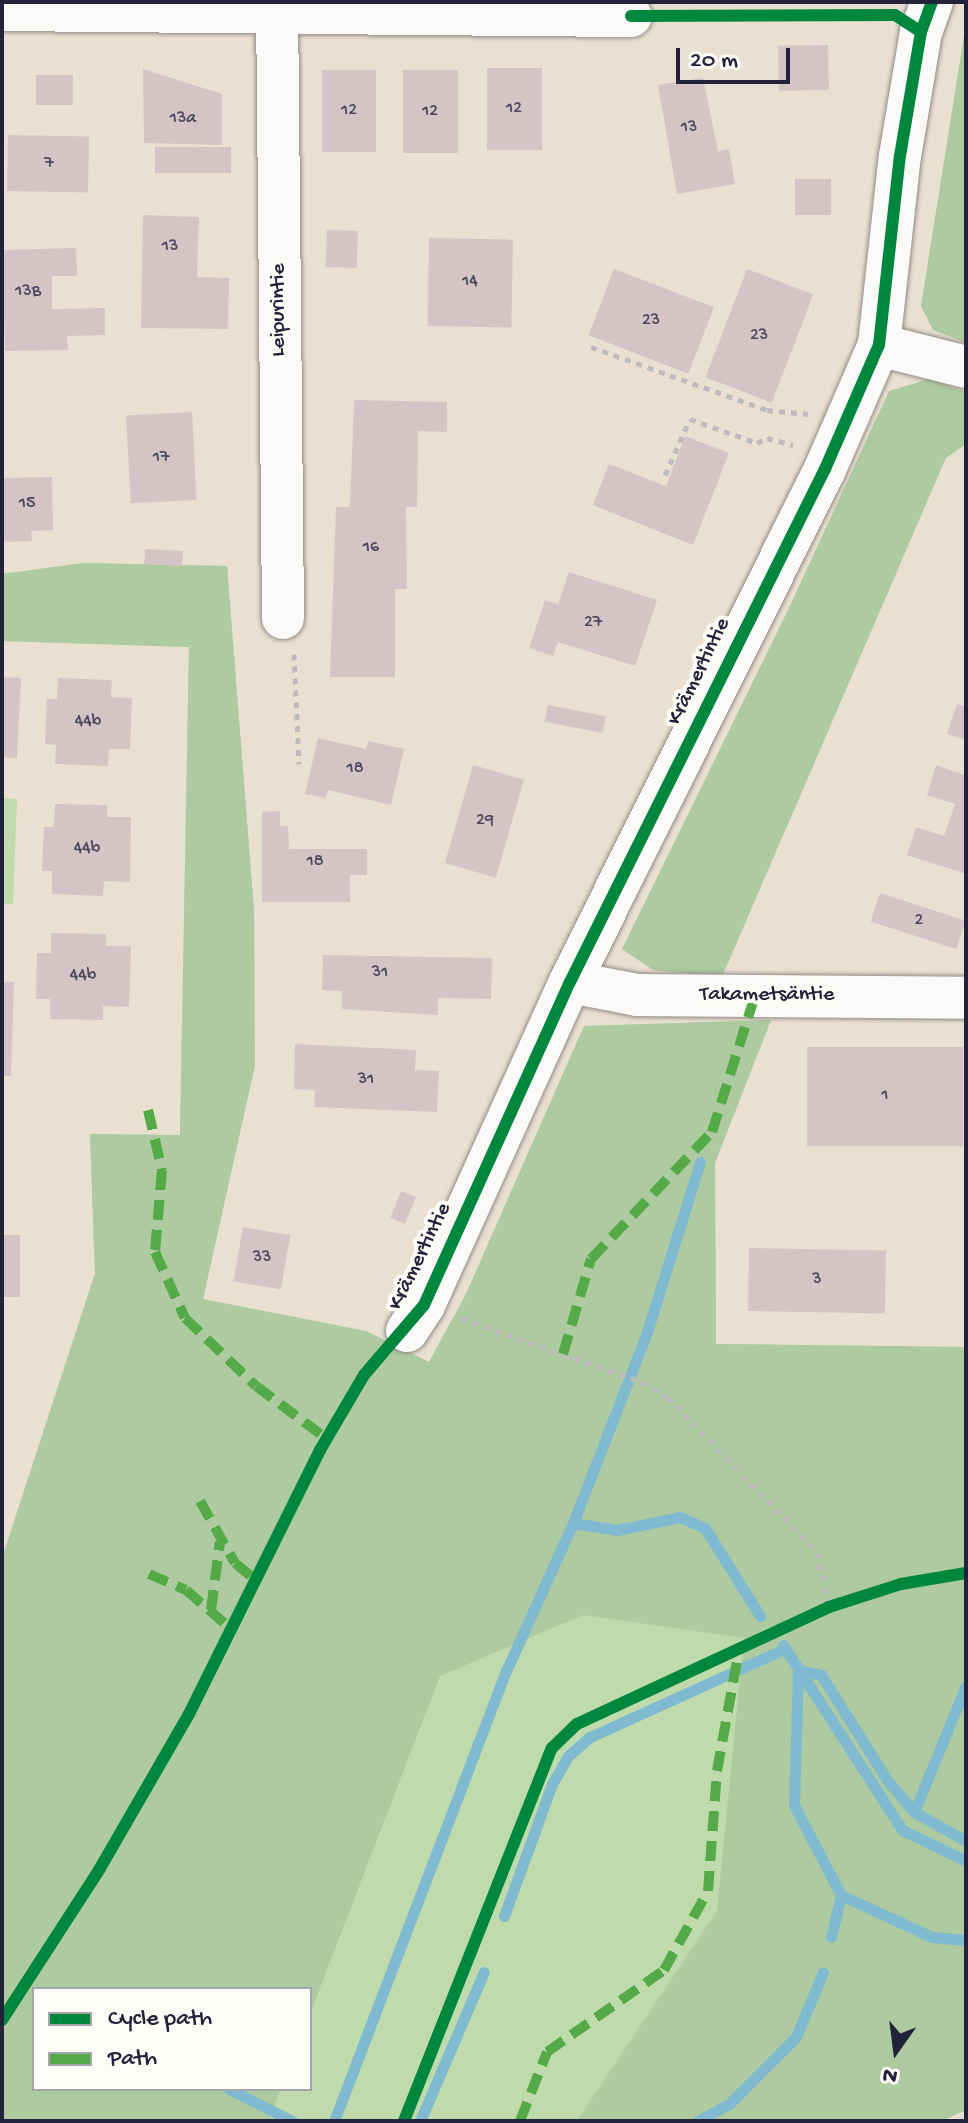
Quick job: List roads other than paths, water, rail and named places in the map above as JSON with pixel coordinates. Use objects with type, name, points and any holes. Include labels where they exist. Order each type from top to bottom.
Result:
[{"type":"street","name":"Krämertintie","points":[[407,1331],[424,1305],[570,982],[825,469],[879,345],[900,156],[921,32],[932,2]]},
{"type":"street","points":[[2,10],[277,8],[631,16]]},
{"type":"street","name":"Leipurintie","points":[[277,8],[283,618]]},
{"type":"street","points":[[879,345],[966,367]]},
{"type":"street","name":"Takametsäntie","points":[[570,982],[637,995],[966,998]]},
{"type":"waterway","points":[[334,2121],[507,1669],[573,1523],[647,1332],[700,1162]]},
{"type":"waterway","points":[[573,1523],[617,1530],[680,1517],[705,1528],[760,1616]]},
{"type":"waterway","points":[[783,1645],[902,1830],[966,1861]]},
{"type":"waterway","points":[[504,1916],[552,1784],[568,1756],[590,1737],[786,1648]]},
{"type":"waterway","points":[[831,1937],[841,1895],[794,1805],[798,1670],[821,1675],[887,1780],[914,1812],[966,1841]]},
{"type":"waterway","points":[[914,1812],[966,1685]]},
{"type":"waterway","points":[[841,1895],[932,1937],[966,1940]]},
{"type":"waterway","points":[[420,2121],[484,1972]]},
{"type":"waterway","points":[[698,2121],[730,2103],[796,2037],[823,1972]]},
{"type":"waterway","points":[[233,2091],[292,2121]]}]
